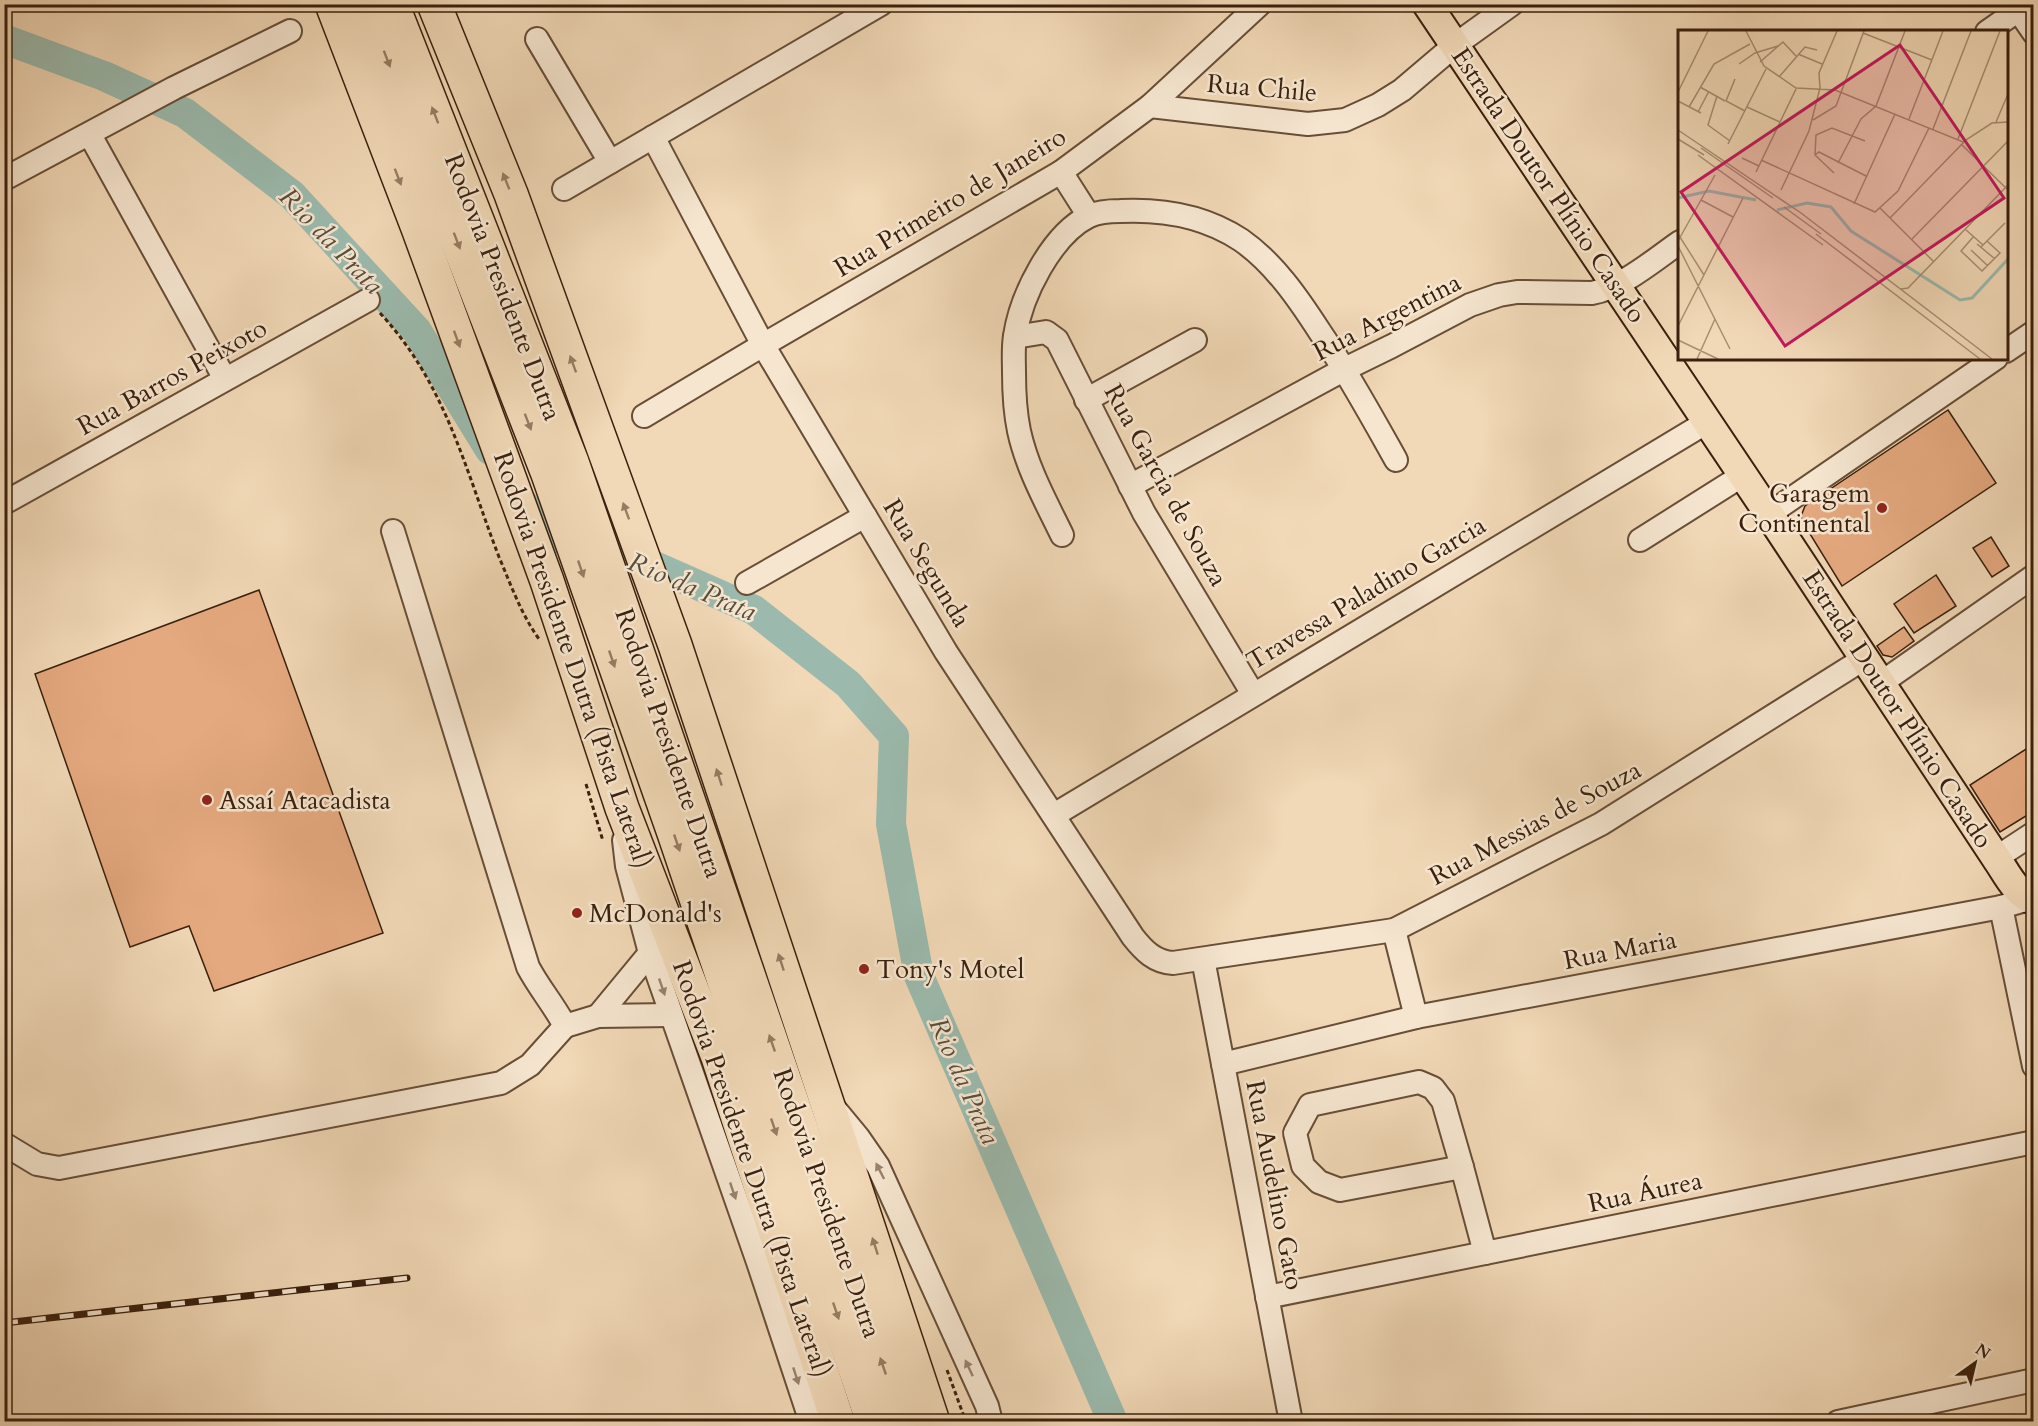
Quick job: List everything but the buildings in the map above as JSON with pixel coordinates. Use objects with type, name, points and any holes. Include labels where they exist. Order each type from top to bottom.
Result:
[{"type":"highway","name":"Rodovia Presidente Dutra (Pista Lateral)","points":[[332,4],[418,228],[547,581],[622,808],[718,1057],[838,1422]]},
{"type":"highway","name":"Rodovia Presidente Dutra","points":[[365,4],[560,468]]},
{"type":"highway","name":"Rodovia Presidente Dutra","points":[[392,4],[902,1422]]},
{"type":"highway","points":[[434,4],[511,194],[675,645],[933,1422]]},
{"type":"highway","name":"Rodovia Presidente Dutra","points":[[606,602],[670,822],[873,1422]]},
{"type":"main road","name":"Estrada Doutor Plínio Casado","points":[[1427,4],[1865,658],[1996,858],[2018,890],[2031,899]]},
{"type":"street","points":[[564,189],[881,4]]},
{"type":"street","name":"Rua Primeiro de Janeiro","points":[[645,416],[1061,172],[1150,106],[1260,4]]},
{"type":"street","name":"Rua Chile","points":[[1150,106],[1308,124],[1345,120],[1378,105],[1402,90],[1455,45],[1512,4]]},
{"type":"street","points":[[1990,30],[2019,7],[2034,33]]},
{"type":"street","points":[[4,179],[174,88],[290,31]]},
{"type":"street","points":[[537,39],[610,162]]},
{"type":"street","points":[[90,135],[225,379]]},
{"type":"street","name":"Rua Segunda","points":[[653,137],[763,345],[946,652],[1141,948],[1153,958],[1165,962],[1203,959]]},
{"type":"street","points":[[1061,172],[1089,216]]},
{"type":"street","points":[[1062,535],[1029,463],[1019,431],[1014,398],[1014,337],[1031,283],[1049,254],[1066,233],[1089,216],[1107,211],[1148,209],[1168,212],[1209,224],[1240,240],[1277,272],[1302,303],[1345,369],[1396,460]]},
{"type":"street","name":"Rua Argentina","points":[[1130,486],[1345,369],[1481,301],[1517,292],[1592,293],[1616,286],[1678,243]]},
{"type":"street","name":"Rua Barros Peixoto","points":[[4,503],[368,300]]},
{"type":"street","name":"Rua Garcia de Souza","points":[[1014,337],[1046,332],[1057,340],[1144,513],[1253,694]]},
{"type":"street","points":[[2008,350],[2034,332]]},
{"type":"street","points":[[1086,400],[1195,340]]},
{"type":"street","points":[[1769,514],[1993,360]]},
{"type":"street","name":"Travessa Paladino Garcia","points":[[1054,815],[1707,422]]},
{"type":"street","points":[[1640,540],[1743,475]]},
{"type":"street","points":[[747,583],[865,516]]},
{"type":"street","points":[[393,531],[528,967],[539,988],[555,1007],[564,1026]]},
{"type":"street","points":[[1881,683],[2034,576]]},
{"type":"street","name":"Rua Messias de Souza","points":[[1203,959],[1394,930],[1601,824],[1865,658]]},
{"type":"street","points":[[622,808],[627,866],[650,953],[811,1422]]},
{"type":"street","points":[[1996,858],[2034,833]]},
{"type":"street","name":"Rua Maria","points":[[1223,1064],[1416,1017],[2001,907],[2031,899]]},
{"type":"street","points":[[2001,907],[2034,1066]]},
{"type":"street","points":[[1394,930],[1416,1017]]},
{"type":"street","points":[[598,1016],[650,953]]},
{"type":"street","name":"Rua Audelino Gato","points":[[1203,959],[1291,1422]]},
{"type":"street","points":[[4,1144],[37,1164],[59,1168],[501,1083],[531,1065],[564,1026],[598,1016],[671,1015]]},
{"type":"street","points":[[1462,1167],[1340,1190],[1319,1182],[1303,1166],[1295,1133],[1310,1105],[1419,1082],[1433,1088],[1443,1101],[1462,1167],[1485,1253]]},
{"type":"street","points":[[826,1098],[878,1166],[987,1406],[992,1422]]},
{"type":"street","name":"Rua Áurea","points":[[1267,1297],[2034,1142]]},
{"type":"street","points":[[1838,1422],[2034,1380]]},
{"type":"path","points":[[368,300],[397,331],[423,370],[443,408],[461,449],[490,533],[521,610],[540,641]]},
{"type":"waterway","name":"Rio da Prata","points":[[4,39],[104,76],[185,113],[292,195],[417,331],[490,450]]},
{"type":"waterway","name":"Rio da Prata","points":[[523,503],[542,534],[650,564],[754,610],[848,684],[894,736],[891,824],[919,976],[1113,1422]]},
{"type":"railway","points":[[4,1323],[407,1278]]},
{"type":"place","name":"Garagem Continental","points":[[1882,508]]},
{"type":"place","name":"Assaí Atacadista","points":[[207,800]]},
{"type":"place","name":"McDonald's","points":[[577,913]]},
{"type":"place","name":"Tony's Motel","points":[[864,969]]}]
